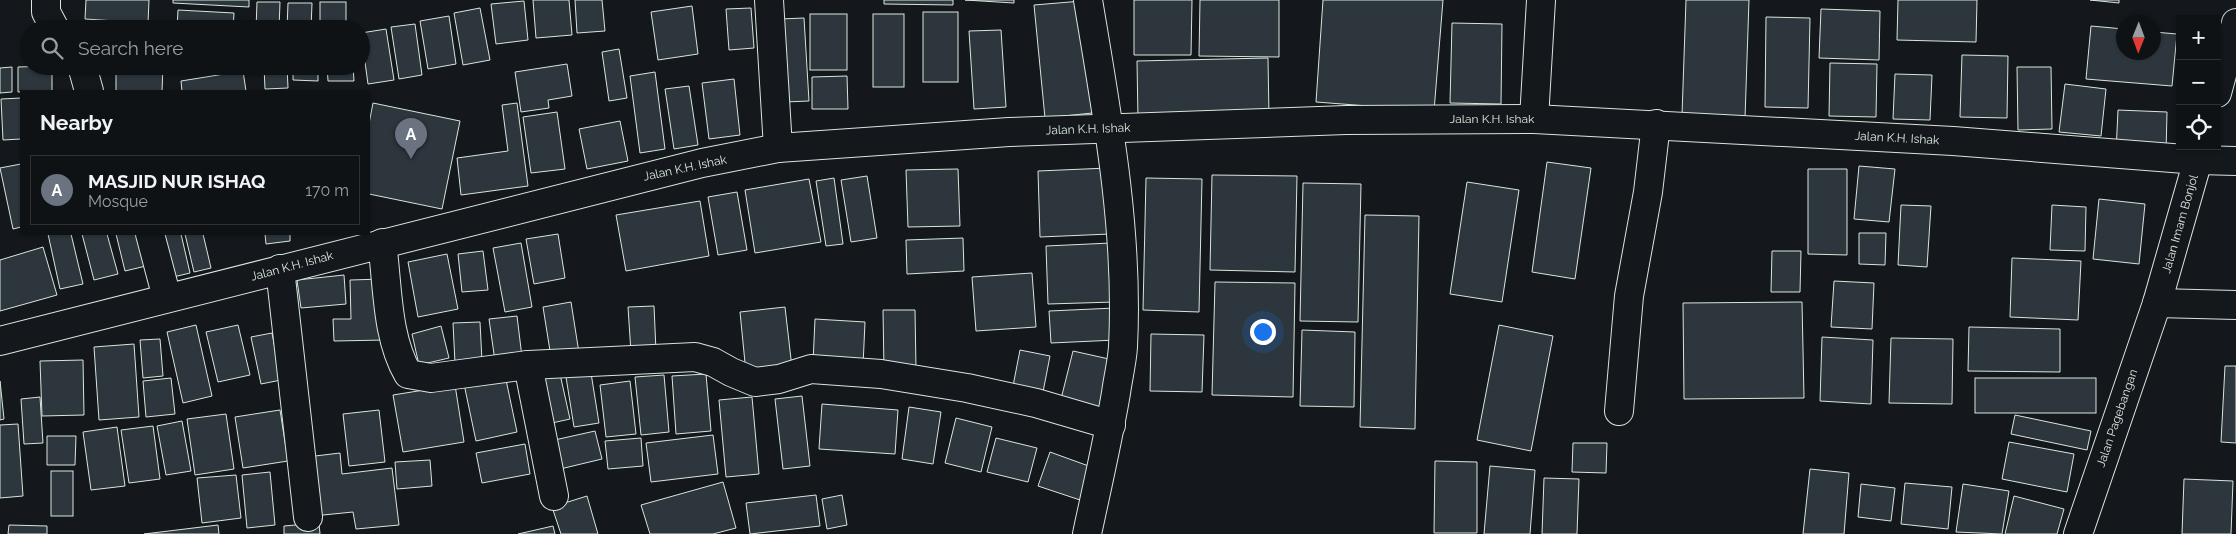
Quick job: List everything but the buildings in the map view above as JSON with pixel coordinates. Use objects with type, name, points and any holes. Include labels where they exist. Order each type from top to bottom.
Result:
[{"type":"street","points":[[46,0],[46,12],[50,20]]},
{"type":"street","points":[[769,0],[778,148]]},
{"type":"street","points":[[1086,534],[1111,424],[1123,349],[1124,297],[1120,234],[1109,129],[1088,0]]},
{"type":"street","points":[[1534,119],[1541,0]]},
{"type":"street","points":[[2221,78],[2236,23]]},
{"type":"street","points":[[85,75],[89,90]]},
{"type":"street","name":"Jalan K.H. Ishak","points":[[0,340],[612,184],[778,148],[980,134],[1109,129],[1346,120],[1534,119],[2200,153],[2236,161]]},
{"type":"street","points":[[1619,411],[1630,296],[1648,192],[1656,124]]},
{"type":"street","name":"Jalan Imam Bonjol","points":[[2158,303],[2200,153]]},
{"type":"street","points":[[150,235],[167,298]]},
{"type":"street","points":[[382,243],[394,340],[398,357],[408,374],[431,378],[528,365],[695,357],[713,362],[755,382],[779,379],[811,369],[881,374],[967,388],[1036,403],[1111,424]]},
{"type":"street","points":[[280,269],[308,517]]},
{"type":"street","points":[[2158,303],[2236,305]]},
{"type":"street","name":"Jalan Pagebangan","points":[[2078,534],[2158,303]]},
{"type":"street","points":[[528,365],[554,496]]},
{"type":"place","name":"MASJID NUR ISHAQ","points":[[411,159]]}]
